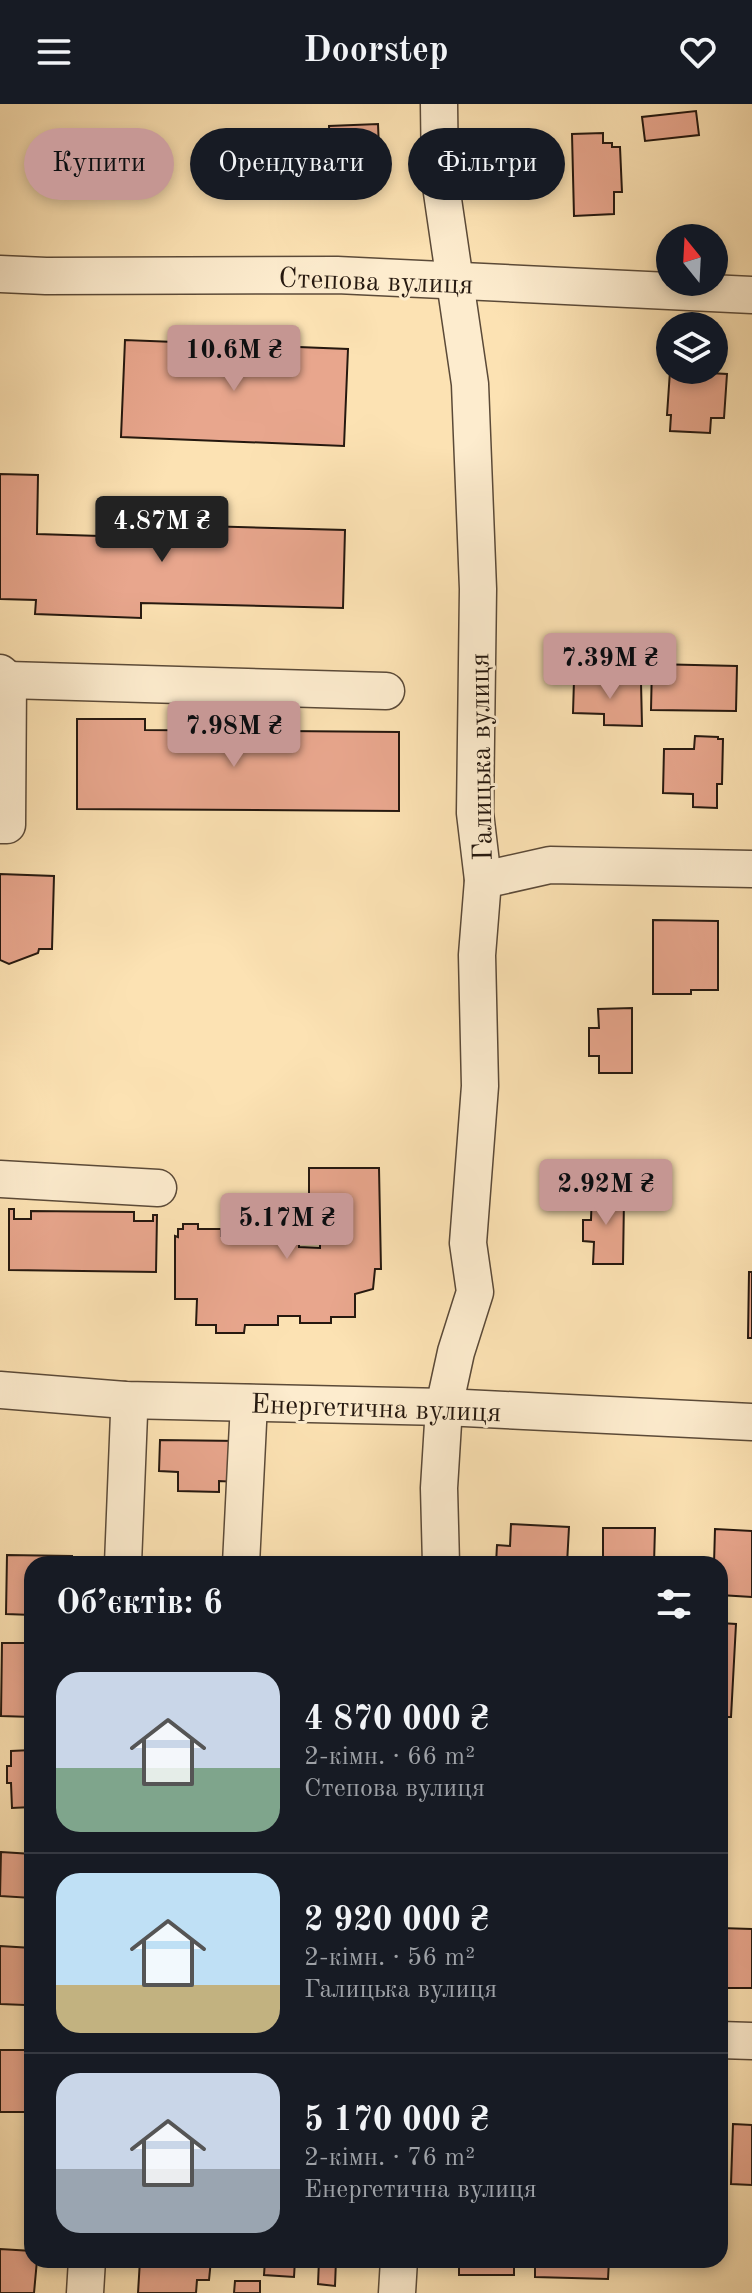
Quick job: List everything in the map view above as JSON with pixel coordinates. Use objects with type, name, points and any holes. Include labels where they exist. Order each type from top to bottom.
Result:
[{"type":"street","name":"Галицька вулиця","points":[[439,104],[440,179],[470,384],[478,589],[475,813],[483,880],[477,955],[480,1086],[468,1243],[475,1292],[456,1352],[444,1407],[439,1488],[441,1556]]},
{"type":"street","name":"Степова вулиця","points":[[0,274],[337,275],[752,295]]},
{"type":"street","points":[[0,825],[7,825],[4,677],[386,691]]},
{"type":"street","points":[[483,880],[550,865],[752,869]]},
{"type":"street","points":[[0,1179],[158,1188]]},
{"type":"street","name":"Енергетична вулиця","points":[[0,1390],[125,1400],[444,1407],[752,1422]]},
{"type":"street","points":[[123,1556],[129,1414],[125,1400]]},
{"type":"street","points":[[241,1556],[249,1403]]},
{"type":"street","points":[[728,2040],[752,2041]]},
{"type":"street","points":[[85,2293],[87,2268]]},
{"type":"street","points":[[397,2293],[399,2268]]},
{"type":"building","points":[[696,111],[699,135],[645,141],[642,117]]},
{"type":"building","points":[[378,124],[378,128],[329,128]]},
{"type":"building","points":[[603,133],[603,143],[620,147],[622,192],[614,192],[614,214],[574,216],[572,134]]},
{"type":"building","points":[[125,340],[348,349],[344,446],[121,437]]},
{"type":"building","points":[[669,384],[726,384],[724,418],[711,418],[710,433],[670,431],[671,415],[667,415]]},
{"type":"building","points":[[0,474],[38,475],[37,534],[132,537],[132,524],[345,530],[343,608],[141,603],[141,618],[35,614],[36,600],[0,599]]},
{"type":"building","points":[[652,664],[737,666],[736,711],[651,710]]},
{"type":"building","points":[[574,680],[641,682],[642,726],[604,725],[604,714],[573,713]]},
{"type":"building","points":[[77,719],[145,719],[145,730],[399,732],[399,811],[77,809]]},
{"type":"building","points":[[695,736],[723,739],[722,784],[717,784],[717,808],[693,807],[693,794],[663,793],[664,749],[694,749]]},
{"type":"building","points":[[0,874],[54,876],[52,949],[39,949],[38,953],[9,964],[0,960]]},
{"type":"building","points":[[653,920],[718,921],[718,990],[653,994]]},
{"type":"building","points":[[632,1008],[632,1073],[599,1073],[599,1056],[589,1056],[589,1028],[599,1028],[598,1009]]},
{"type":"building","points":[[309,1168],[379,1168],[381,1269],[375,1269],[373,1289],[355,1294],[355,1317],[331,1317],[331,1323],[300,1323],[300,1316],[278,1316],[278,1325],[245,1325],[244,1333],[216,1333],[216,1325],[196,1325],[197,1299],[175,1299],[175,1236],[178,1237],[178,1229],[183,1229],[183,1224],[198,1224],[198,1229],[221,1229],[221,1236],[241,1237],[241,1231],[261,1231],[261,1226],[275,1226],[275,1231],[283,1231],[282,1241],[299,1241],[299,1247],[320,1248],[320,1226],[310,1226],[311,1222],[320,1222],[320,1206],[309,1206]]},
{"type":"building","points":[[592,1190],[621,1191],[620,1199],[624,1199],[623,1264],[593,1264],[594,1242],[583,1241],[583,1220],[591,1220]]},
{"type":"building","points":[[9,1209],[14,1209],[14,1219],[31,1219],[31,1211],[134,1212],[134,1221],[153,1221],[153,1215],[157,1215],[156,1272],[9,1270]]},
{"type":"building","points":[[749,1272],[752,1272],[752,1338],[748,1338]]},
{"type":"building","points":[[160,1440],[239,1441],[238,1482],[219,1481],[219,1492],[178,1491],[178,1472],[159,1471]]},
{"type":"building","points":[[511,1524],[569,1527],[567,1556],[496,1556],[497,1545],[510,1546]]},
{"type":"building","points":[[603,1528],[655,1528],[654,1556],[603,1556]]},
{"type":"building","points":[[715,1529],[752,1531],[752,1597],[728,1596],[728,1556],[714,1556]]},
{"type":"building","points":[[7,1555],[72,1556],[24,1556],[24,1615],[6,1614]]},
{"type":"building","points":[[728,1624],[736,1624],[731,1717],[728,1717]]},
{"type":"building","points":[[2,1643],[24,1643],[24,1717],[1,1716]]},
{"type":"building","points":[[24,1750],[24,1807],[12,1808],[11,1783],[7,1783],[11,1751]]},
{"type":"building","points":[[1,1852],[24,1853],[24,1898],[0,1896]]},
{"type":"building","points":[[728,1928],[752,1929],[752,1988],[728,1988]]},
{"type":"building","points":[[0,1946],[24,1948],[24,2005],[0,2004]]},
{"type":"building","points":[[0,2050],[24,2050],[24,2112],[0,2112]]},
{"type":"building","points":[[733,2124],[752,2125],[752,2185],[731,2184]]},
{"type":"building","points":[[0,2249],[24,2250],[24,2268],[36,2268],[34,2293],[0,2293]]},
{"type":"building","points":[[140,2268],[210,2268],[209,2280],[197,2280],[196,2293],[138,2293]]},
{"type":"building","points":[[264,2268],[295,2268],[294,2277],[264,2275]]},
{"type":"building","points":[[319,2268],[336,2268],[335,2286],[318,2284]]},
{"type":"building","points":[[459,2268],[514,2268],[514,2275],[459,2275]]},
{"type":"building","points":[[535,2268],[609,2268],[608,2279],[535,2277]]},
{"type":"building","points":[[235,2281],[260,2281],[260,2293],[234,2293]]}]
